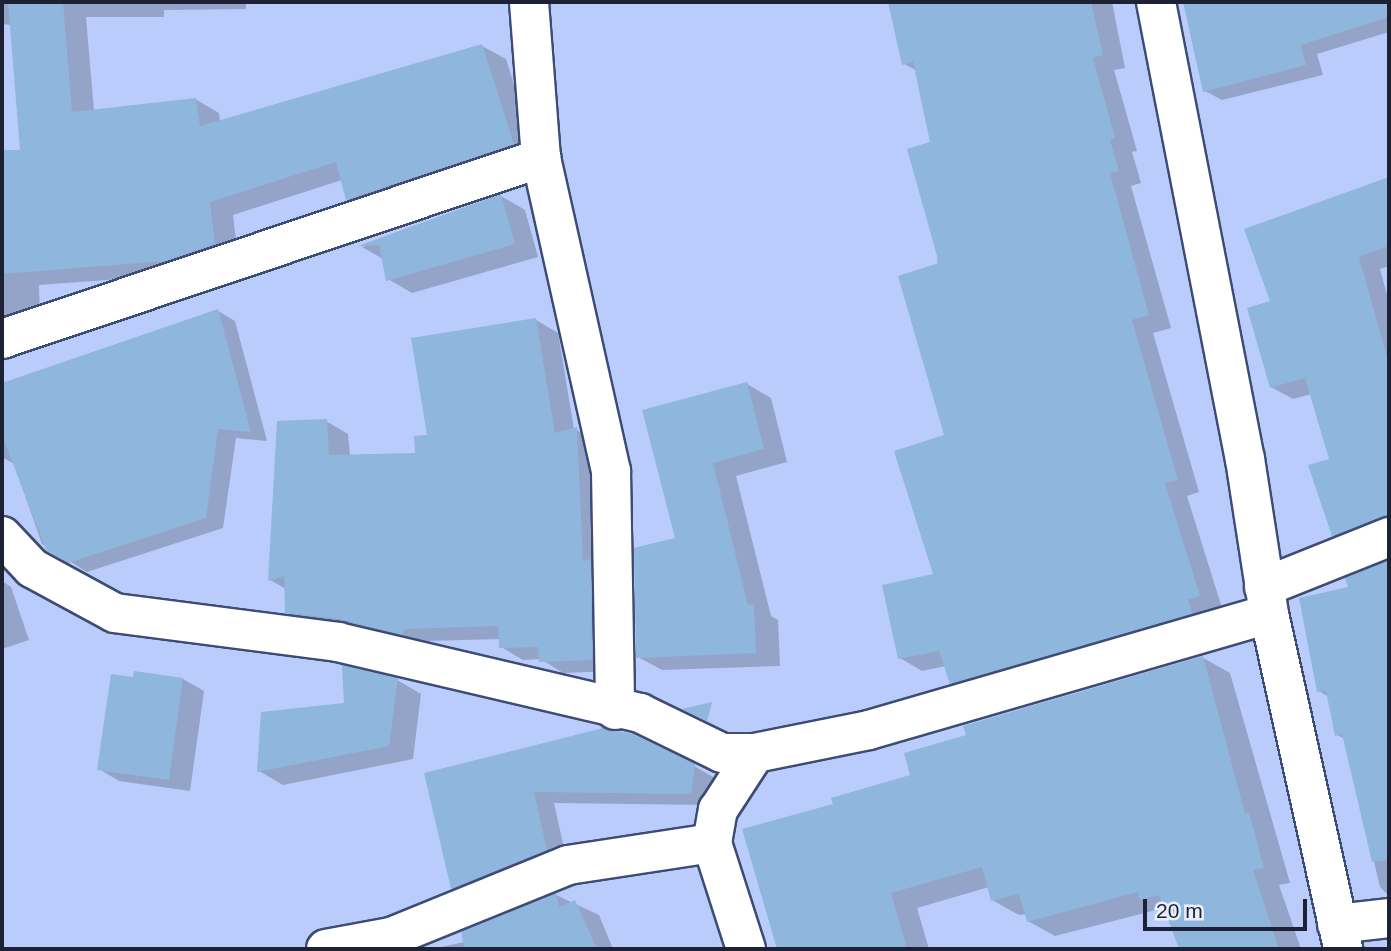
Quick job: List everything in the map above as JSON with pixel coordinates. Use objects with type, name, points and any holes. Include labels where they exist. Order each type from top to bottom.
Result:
[{"type":"street","points":[[529,2],[541,158],[611,471],[615,710]]},
{"type":"street","points":[[1156,2],[1245,459],[1266,600],[1340,937],[1389,918]]},
{"type":"street","points":[[2,339],[541,158]]},
{"type":"street","points":[[2,536],[32,568],[116,613],[338,642],[615,710],[640,713],[722,753],[755,753],[869,730],[1266,600],[1389,537]]},
{"type":"street","points":[[746,949],[712,843],[718,810],[755,753]]},
{"type":"street","points":[[326,949],[391,937],[568,865],[712,843]]},
{"type":"building","points":[[8,2],[63,2],[72,112],[196,98],[200,126],[482,44],[514,144],[346,200],[336,162],[210,202],[215,244],[165,261],[2,274],[2,150],[20,150]]},
{"type":"building","points":[[888,2],[1091,2],[1103,55],[1093,58],[1115,138],[1110,140],[1119,171],[1110,173],[1149,315],[1132,320],[1178,480],[1165,483],[1200,596],[1188,599],[1192,614],[950,684],[939,651],[898,659],[882,585],[933,574],[894,451],[944,435],[898,276],[939,263],[907,149],[930,142],[913,62],[902,65]]},
{"type":"building","points":[[1183,2],[1389,2],[1389,17],[1301,45],[1306,65],[1203,92]]},
{"type":"building","points":[[1389,177],[1389,246],[1359,257],[1389,364],[1389,516],[1332,536],[1308,465],[1329,459],[1305,378],[1270,388],[1247,308],[1270,301],[1244,229]]},
{"type":"building","points":[[501,194],[515,244],[386,281],[379,245],[358,246]]},
{"type":"building","points":[[218,309],[251,432],[218,429],[206,518],[68,563],[46,550],[2,435],[2,383]]},
{"type":"building","points":[[536,318],[555,433],[577,427],[583,561],[591,559],[592,660],[539,662],[538,647],[499,648],[498,626],[404,629],[403,635],[340,619],[285,613],[284,576],[268,581],[277,421],[327,419],[329,455],[415,453],[414,436],[427,435],[411,338]]},
{"type":"building","points":[[747,382],[764,449],[713,463],[748,605],[754,604],[756,653],[636,658],[634,548],[675,538],[642,410]]},
{"type":"building","points":[[1389,560],[1389,860],[1372,862],[1342,734],[1335,736],[1326,691],[1317,692],[1299,598],[1348,587],[1345,578]]},
{"type":"building","points":[[1203,656],[1245,814],[1249,812],[1264,868],[1253,870],[1279,949],[1179,949],[1159,895],[1140,900],[1138,892],[1027,922],[1019,894],[991,901],[982,867],[891,893],[907,949],[777,949],[742,829],[833,804],[831,798],[910,775],[904,753],[966,735],[963,726]]},
{"type":"building","points":[[342,665],[398,678],[389,746],[257,772],[261,712],[344,703]]},
{"type":"building","points":[[134,671],[183,678],[169,780],[97,770],[111,674],[133,677]]},
{"type":"building","points":[[712,702],[707,721],[682,709]]},
{"type":"building","points":[[603,728],[633,734],[695,764],[691,794],[534,792],[547,850],[451,889],[424,773]]},
{"type":"building","points":[[556,893],[559,907],[575,900],[597,949],[460,949],[464,947],[461,932]]}]
